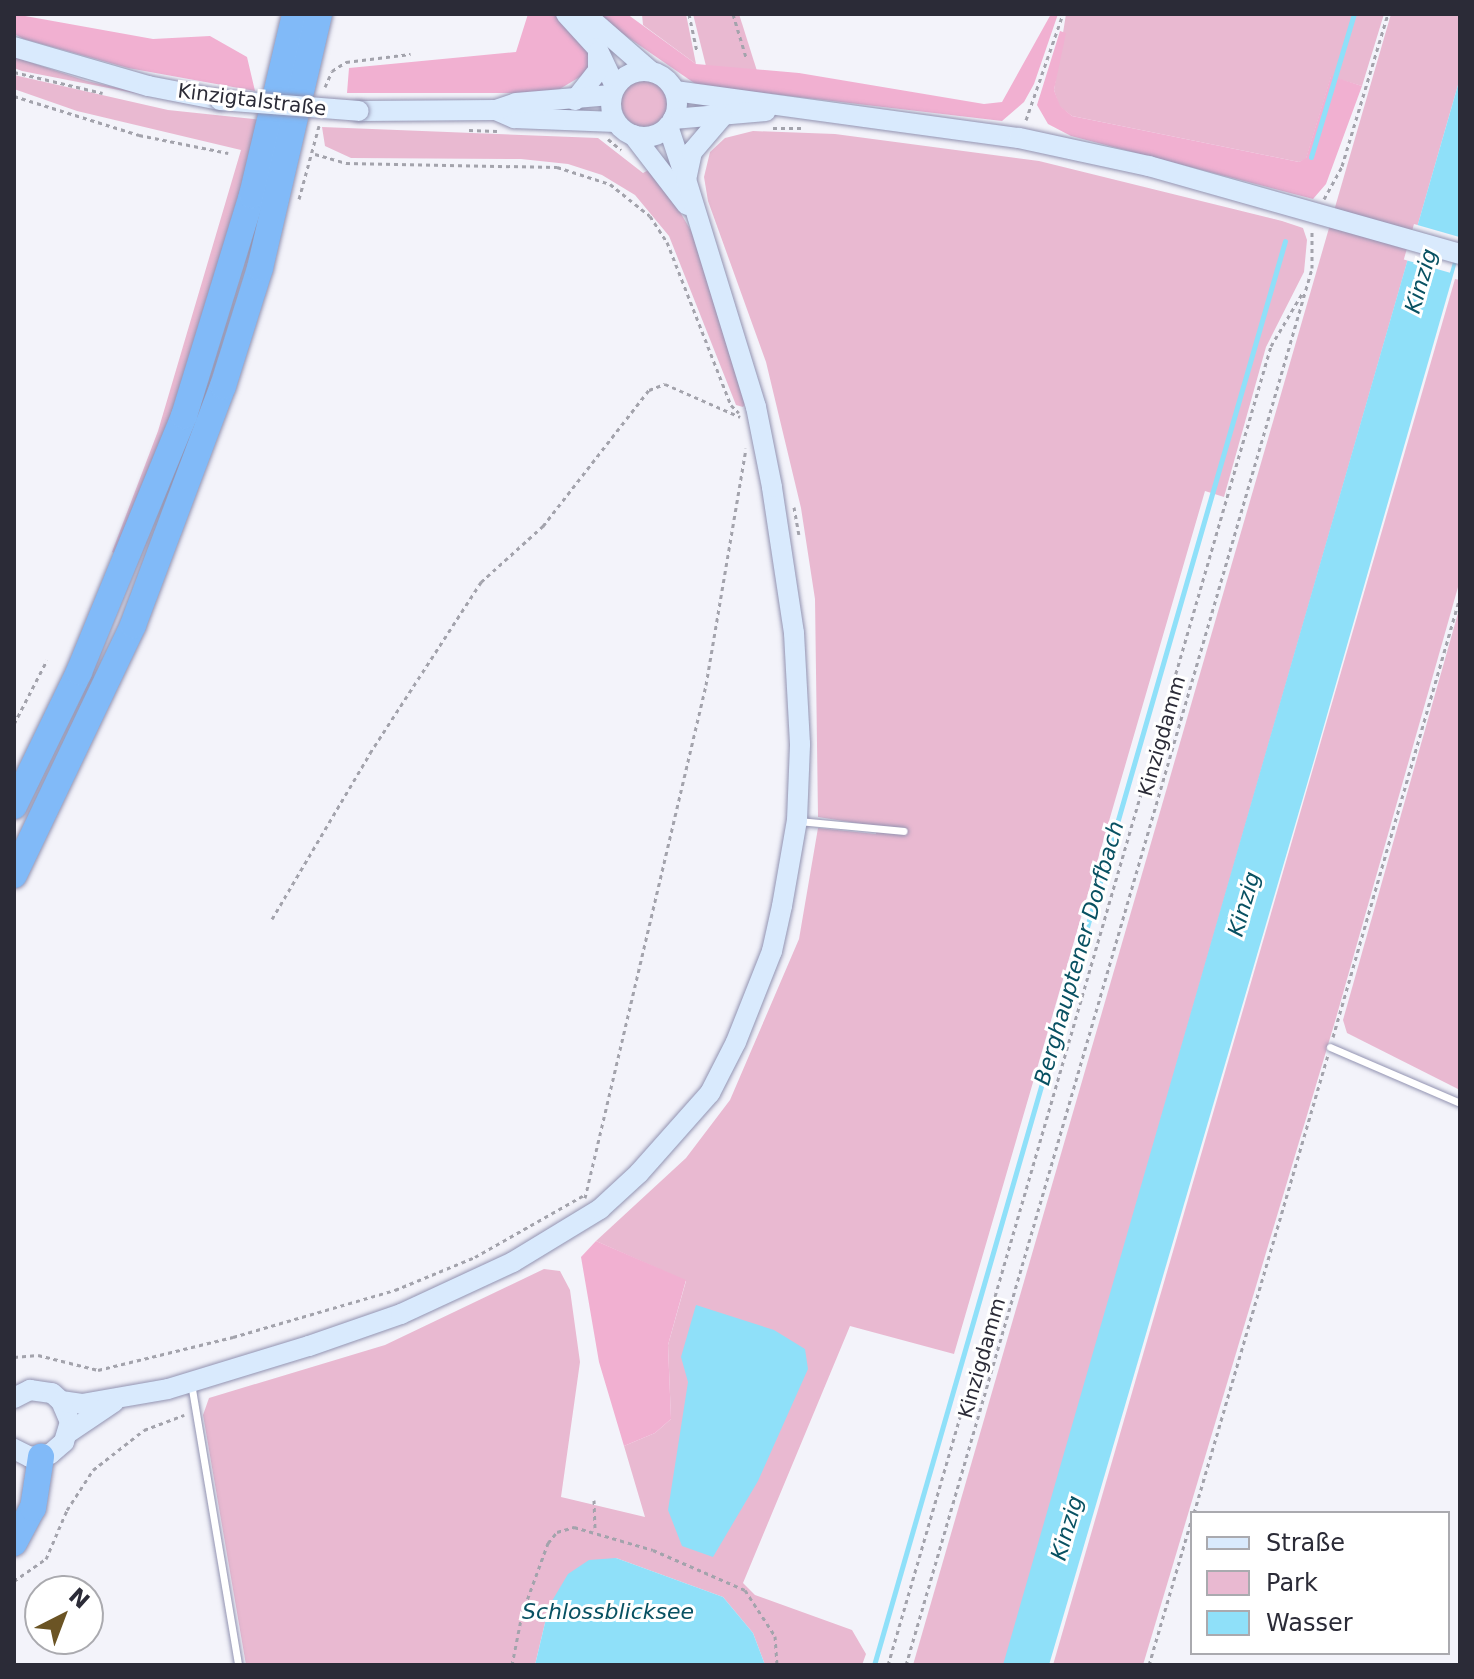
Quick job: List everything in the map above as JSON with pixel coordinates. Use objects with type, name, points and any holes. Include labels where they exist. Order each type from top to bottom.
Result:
[{"type":"highway","points":[[14,806],[79,672],[184,416],[252,195],[295,14]]},
{"type":"highway","points":[[14,875],[133,625],[223,386],[260,268],[319,14]]},
{"type":"highway","points":[[14,1543],[33,1508],[41,1457]]},
{"type":"street","points":[[566,14],[597,48],[613,91],[616,122],[633,135],[696,218]]},
{"type":"street","points":[[585,14],[650,71],[665,78],[675,91],[781,108],[1019,138],[1149,166],[1317,219],[1460,254]]},
{"type":"street","name":"Kinzigtalstraße","points":[[14,47],[148,86],[220,100],[359,111],[496,110],[516,103],[575,100],[613,91]]},
{"type":"street","points":[[575,100],[598,71],[597,48]]},
{"type":"street","points":[[613,91],[630,73],[650,71]]},
{"type":"street","points":[[14,1398],[41,1389],[61,1401],[126,1398],[191,1382],[401,1314],[513,1262],[590,1216],[650,1162],[710,1093],[772,951],[797,820],[794,633],[751,417],[670,123],[675,91]]},
{"type":"street","points":[[633,135],[652,136],[670,123],[781,108]]},
{"type":"street","name":"Kinzigtalstraße","points":[[496,110],[514,118],[616,122]]},
{"type":"street","points":[[686,180],[692,152],[722,117]]},
{"type":"street","points":[[14,1449],[41,1457],[58,1449],[68,1433],[126,1398]]},
{"type":"street","points":[[61,1401],[68,1433]]},
{"type":"lane","points":[[797,820],[904,831]]},
{"type":"lane","points":[[1330,1047],[1460,1103]]},
{"type":"lane","points":[[191,1382],[238,1665]]},
{"type":"path","points":[[689,14],[697,51]]},
{"type":"path","points":[[733,14],[746,57]]},
{"type":"path","points":[[1019,138],[1063,14]]},
{"type":"path","points":[[1317,219],[1342,166],[1388,14]]},
{"type":"path","points":[[323,91],[332,71],[346,62],[411,54]]},
{"type":"path","points":[[14,96],[139,135],[228,153]]},
{"type":"path","points":[[761,128],[808,128]]},
{"type":"path","points":[[315,154],[346,163],[557,167],[610,184],[650,216],[667,242],[731,405],[751,417]]},
{"type":"path","name":"Kinzigdamm","points":[[906,1665],[1305,289],[1317,219]]},
{"type":"path","points":[[888,1665],[1271,346],[1305,289]]},
{"type":"path","points":[[272,919],[370,753],[481,582],[543,526],[649,390],[665,384],[751,417]]},
{"type":"path","points":[[590,1216],[584,1195],[703,699],[747,445]]},
{"type":"path","points":[[793,502],[800,549]]},
{"type":"path","points":[[1194,1511],[1460,597]]},
{"type":"path","points":[[14,724],[47,660]]},
{"type":"path","points":[[14,1357],[38,1355],[98,1370],[233,1337],[395,1290],[475,1257],[584,1195]]},
{"type":"path","points":[[14,1581],[46,1559],[67,1510],[93,1470],[144,1430],[196,1411]]},
{"type":"path","points":[[594,1500],[595,1530]]},
{"type":"path","points":[[1149,1665],[1190,1526]]},
{"type":"path","points":[[512,1665],[522,1614],[548,1543],[566,1529],[595,1530],[728,1579],[745,1590],[775,1636],[777,1665]]},
{"type":"green space","points":[[642,14],[686,14],[696,64],[643,25]]},
{"type":"green space","points":[[693,14],[739,14],[757,71],[706,66]]},
{"type":"green space","points":[[1066,14],[1384,14],[1362,86],[1331,77],[1306,159],[1299,162],[1072,116],[1059,106],[1054,90]]},
{"type":"green space","points":[[1391,14],[1460,14],[1460,78],[1004,1665],[913,1665]]},
{"type":"green space","points":[[14,57],[87,81],[185,103],[22,71],[14,68]]},
{"type":"green space","points":[[14,75],[168,110],[262,120],[209,310],[121,556],[112,552],[158,431],[241,150],[77,111],[14,89]]},
{"type":"green space","points":[[645,79],[654,80],[662,86],[668,94],[668,112],[662,120],[654,126],[645,127],[636,126],[628,120],[622,112],[621,103],[622,94],[628,86],[636,80]]},
{"type":"green space","points":[[322,127],[598,138],[643,173],[654,167],[694,236],[747,401],[743,407],[736,405],[669,236],[635,195],[602,175],[568,164],[521,159],[351,158],[325,146]]},
{"type":"green space","points":[[753,131],[835,134],[1039,161],[1282,221],[1303,228],[1307,240],[1304,272],[1266,347],[1224,497],[1205,491],[954,1354],[850,1326],[743,1583],[755,1595],[852,1630],[866,1654],[862,1665],[765,1665],[753,1633],[723,1597],[616,1558],[549,1606],[535,1665],[246,1665],[203,1415],[209,1398],[385,1345],[544,1269],[560,1271],[570,1290],[580,1362],[561,1497],[645,1517],[624,1446],[655,1433],[671,1419],[668,1345],[686,1281],[596,1241],[686,1158],[730,1100],[799,939],[818,828],[876,834],[875,826],[818,817],[815,599],[801,508],[766,362],[708,201],[704,177],[710,152],[725,138]]},
{"type":"green space","points":[[1455,279],[1460,280],[1460,580],[1336,1018],[1143,1665],[1053,1665]]},
{"type":"green space","points":[[1460,606],[1460,1090],[1347,1033],[1343,1020]]},
{"type":"shaded area","points":[[14,14],[153,39],[210,36],[247,57],[255,91],[128,68],[24,39],[14,34]]},
{"type":"shaded area","points":[[528,14],[557,14],[591,50],[588,72],[553,93],[347,93],[349,68],[516,52]]},
{"type":"shaded area","points":[[594,14],[627,14],[696,64],[799,73],[984,104],[1002,102],[1051,14],[1058,14],[1034,84],[1024,102],[1002,121],[697,85]]},
{"type":"shaded area","points":[[1060,31],[1066,33],[1054,90],[1060,106],[1072,116],[1299,162],[1306,158],[1331,76],[1362,86],[1326,184],[1313,199],[1071,136],[1048,124],[1037,105]]},
{"type":"shaded area","points":[[596,1241],[686,1280],[668,1345],[671,1419],[655,1433],[624,1446],[599,1362],[581,1257]]},
{"type":"water","name":"Kinzig","points":[[1460,78],[1460,251],[1315,757],[1049,1665],[1003,1665]]},
{"type":"water","points":[[696,1305],[774,1330],[805,1349],[808,1369],[758,1481],[713,1557],[682,1546],[668,1510],[688,1382],[681,1357]]},
{"type":"water","name":"Schlossblicksee","points":[[616,1558],[723,1597],[753,1633],[765,1665],[535,1665],[549,1606],[568,1574],[589,1560]]},
{"type":"pier","points":[[1414,224],[1460,237],[1450,273],[1404,260]]},
{"type":"waterway","name":"Berghauptener Dorfbach","points":[[1311,157],[1354,14]]},
{"type":"waterway","name":"Berghauptener Dorfbach","points":[[874,1665],[1285,241]]}]
